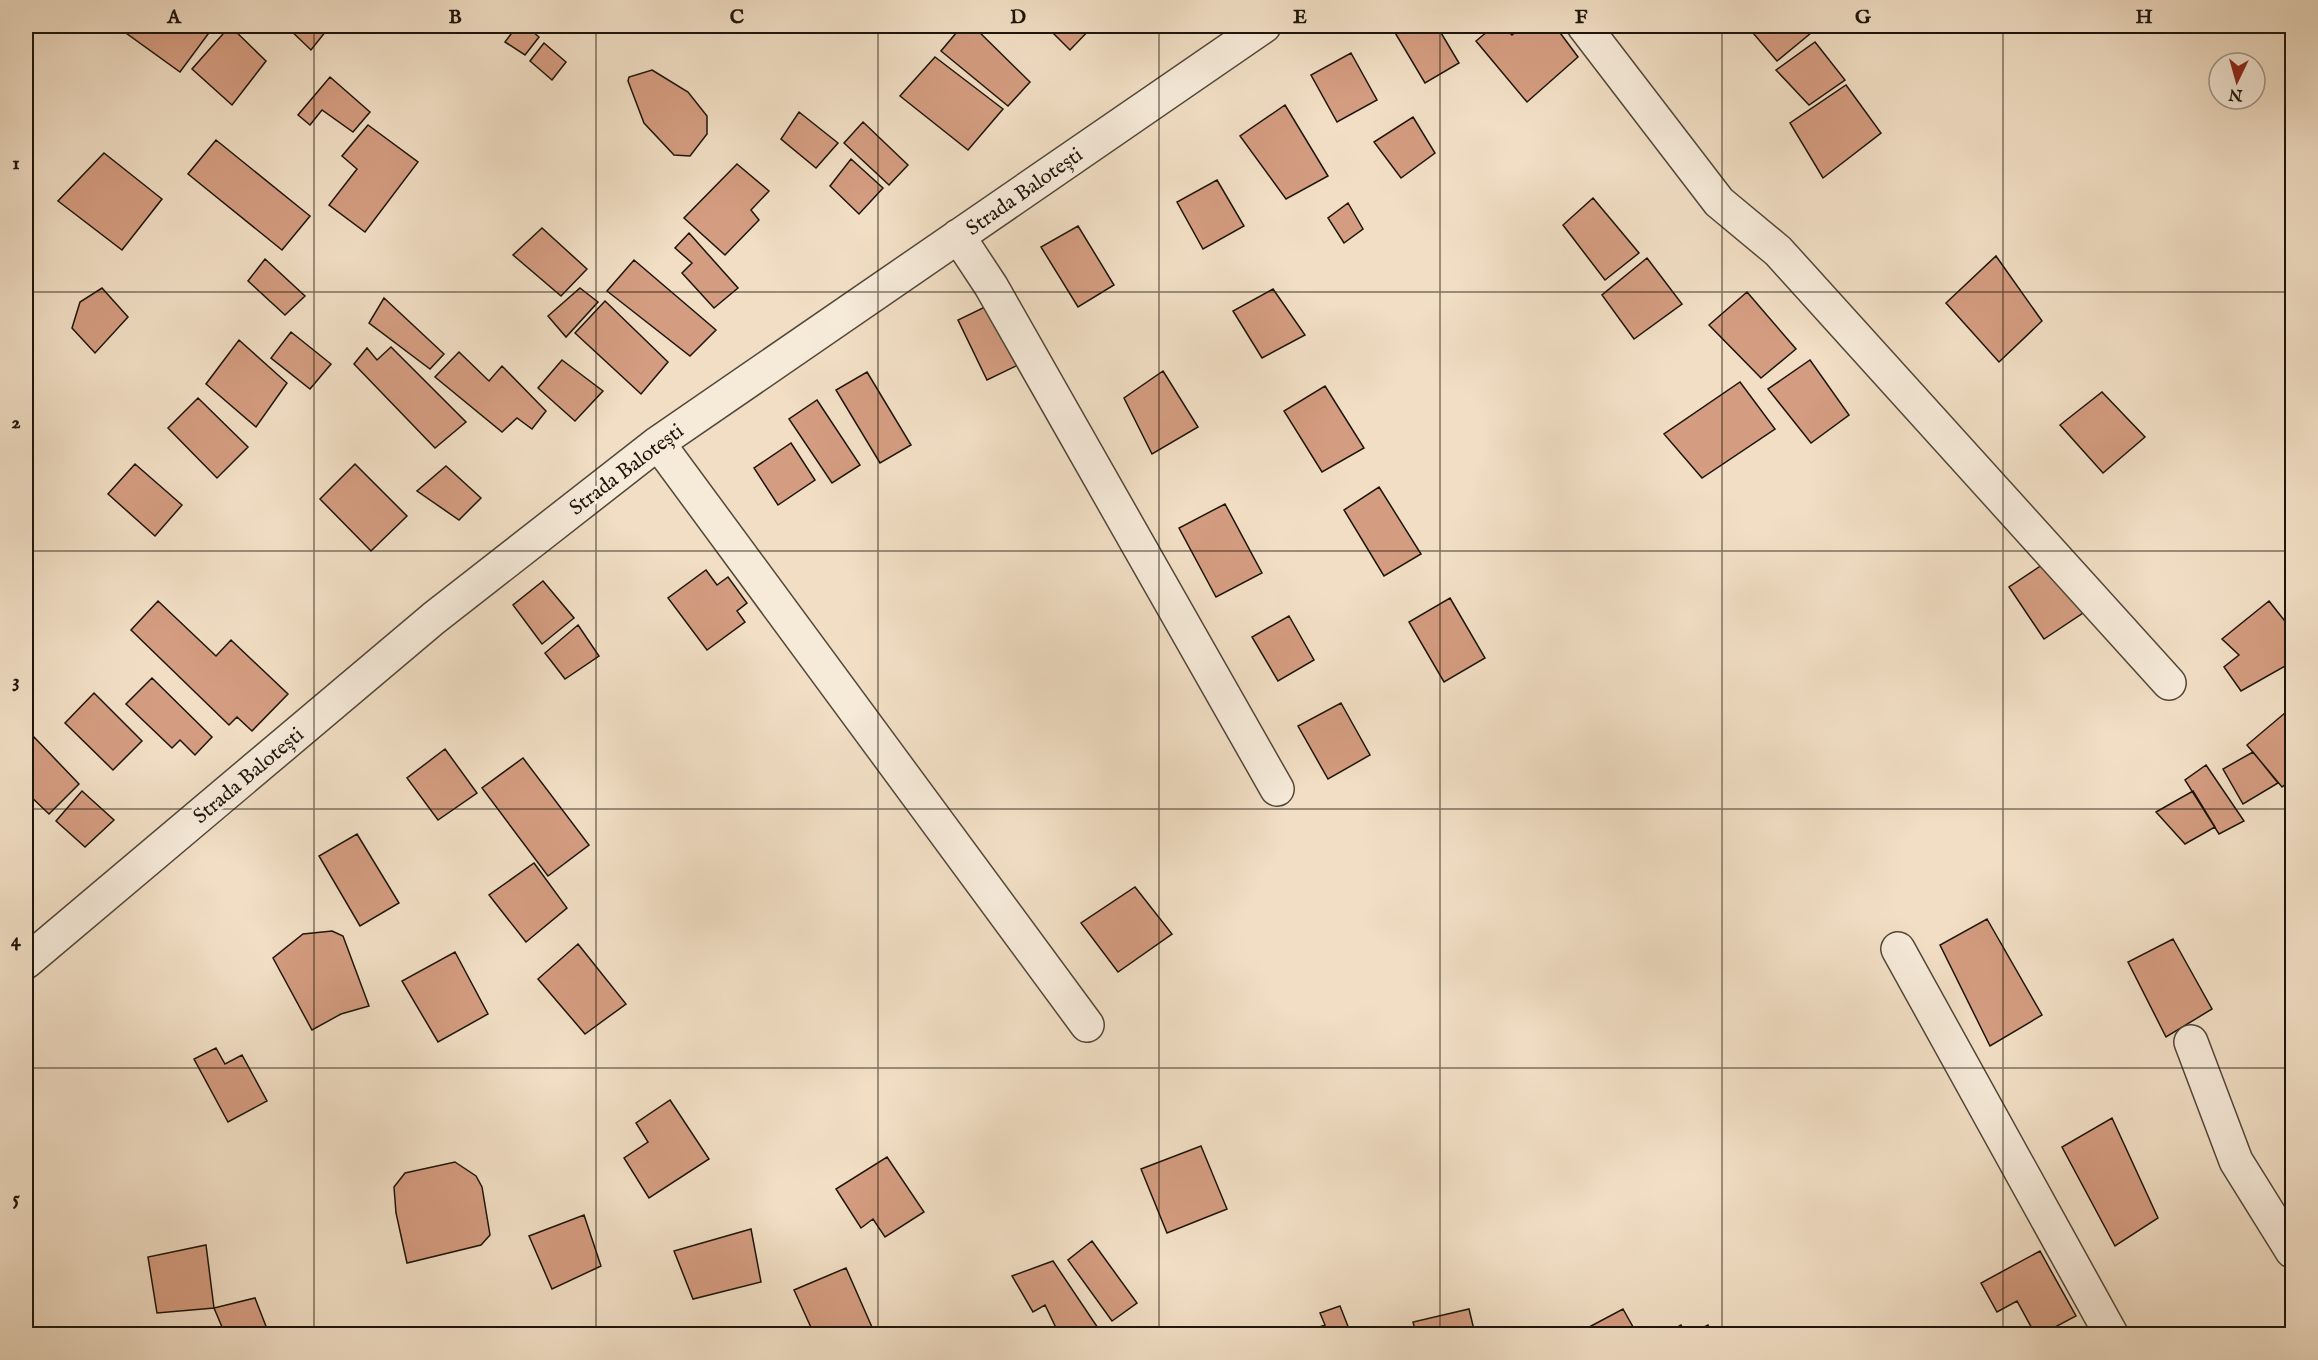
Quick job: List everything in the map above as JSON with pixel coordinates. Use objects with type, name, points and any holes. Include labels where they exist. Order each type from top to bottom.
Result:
[{"type":"street","name":"Strada Balotești","points":[[26,962],[434,618],[658,443],[1264,26]]},
{"type":"street","points":[[1584,26],[1719,201],[1778,251],[2169,683]]},
{"type":"street","points":[[958,236],[991,286],[1277,789]]},
{"type":"street","points":[[658,443],[1087,1025]]},
{"type":"street","points":[[1898,949],[2111,1335]]},
{"type":"street","points":[[2191,1042],[2236,1161],[2292,1251]]},
{"type":"building","points":[[131,26],[214,26],[180,72],[126,33]]},
{"type":"building","points":[[230,26],[266,61],[232,105],[192,69]]},
{"type":"building","points":[[286,26],[330,26],[311,50]]},
{"type":"building","points":[[517,26],[526,26],[539,37],[525,55],[505,42]]},
{"type":"building","points":[[962,26],[973,26],[1030,82],[1008,106],[941,51]]},
{"type":"building","points":[[1046,26],[1093,26],[1070,50]]},
{"type":"building","points":[[1391,26],[1437,26],[1459,63],[1425,83]]},
{"type":"building","points":[[1494,26],[1503,26],[1512,35],[1523,26],[1555,26],[1578,57],[1527,102],[1476,41]]},
{"type":"building","points":[[1747,26],[1804,26],[1811,33],[1777,61]]},
{"type":"building","points":[[1815,42],[1845,80],[1809,105],[1776,70]]},
{"type":"building","points":[[544,43],[566,62],[552,80],[530,61]]},
{"type":"building","points":[[1351,53],[1377,100],[1337,122],[1311,75]]},
{"type":"building","points":[[935,57],[1003,109],[968,150],[900,96]]},
{"type":"building","points":[[652,70],[688,92],[707,116],[707,134],[690,156],[674,155],[644,123],[628,81],[629,77]]},
{"type":"building","points":[[330,77],[370,112],[353,132],[322,110],[310,125],[298,115]]},
{"type":"building","points":[[1846,85],[1881,133],[1823,178],[1790,123]]},
{"type":"building","points":[[1285,105],[1328,176],[1286,199],[1240,136]]},
{"type":"building","points":[[799,112],[838,143],[816,168],[781,139]]},
{"type":"building","points":[[1413,117],[1435,153],[1401,178],[1374,142]]},
{"type":"building","points":[[863,122],[908,165],[889,185],[844,143]]},
{"type":"building","points":[[368,125],[418,162],[365,232],[329,205],[357,169],[342,156]]},
{"type":"building","points":[[216,140],[310,216],[282,250],[188,174]]},
{"type":"building","points":[[104,153],[162,199],[122,250],[58,201]]},
{"type":"building","points":[[851,159],[883,188],[859,214],[830,186]]},
{"type":"building","points":[[737,164],[769,191],[751,210],[759,220],[725,255],[684,218]]},
{"type":"building","points":[[1217,180],[1244,226],[1203,249],[1177,202]]},
{"type":"building","points":[[1593,198],[1639,253],[1605,280],[1563,225]]},
{"type":"building","points":[[1348,203],[1363,229],[1344,243],[1328,218]]},
{"type":"building","points":[[1078,226],[1114,285],[1078,307],[1041,247]]},
{"type":"building","points":[[542,228],[587,269],[561,296],[513,255]]},
{"type":"building","points":[[689,233],[738,288],[714,308],[682,273],[692,263],[675,248]]},
{"type":"building","points":[[1996,256],[2042,321],[1999,362],[1946,303]]},
{"type":"building","points":[[1647,258],[1682,304],[1634,339],[1602,295]]},
{"type":"building","points":[[265,259],[305,296],[285,315],[248,281]]},
{"type":"building","points":[[634,260],[716,330],[690,356],[607,291]]},
{"type":"building","points":[[102,288],[128,317],[95,353],[72,328],[80,302]]},
{"type":"building","points":[[580,288],[598,302],[566,337],[548,316]]},
{"type":"building","points":[[1273,289],[1305,335],[1262,358],[1233,311]]},
{"type":"building","points":[[1747,292],[1796,349],[1761,378],[1709,325]]},
{"type":"building","points":[[384,298],[444,354],[430,369],[369,323]]},
{"type":"building","points":[[605,301],[668,362],[641,394],[575,333]]},
{"type":"building","points":[[991,304],[1020,364],[987,380],[958,320]]},
{"type":"building","points":[[291,332],[331,364],[310,389],[271,358]]},
{"type":"building","points":[[239,340],[287,383],[256,427],[206,384]]},
{"type":"building","points":[[391,347],[466,422],[435,448],[354,364],[367,348],[377,360]]},
{"type":"building","points":[[459,352],[489,381],[502,366],[546,411],[532,429],[517,418],[502,432],[435,377]]},
{"type":"building","points":[[562,360],[603,391],[575,421],[538,388]]},
{"type":"building","points":[[1810,360],[1849,415],[1811,443],[1768,389]]},
{"type":"building","points":[[1163,371],[1198,427],[1152,454],[1124,398]]},
{"type":"building","points":[[867,372],[911,445],[880,463],[836,390]]},
{"type":"building","points":[[1740,382],[1775,429],[1702,478],[1664,434]]},
{"type":"building","points":[[1325,386],[1364,448],[1322,472],[1284,411]]},
{"type":"building","points":[[2102,392],[2145,437],[2103,473],[2060,425]]},
{"type":"building","points":[[198,398],[248,447],[217,478],[168,428]]},
{"type":"building","points":[[817,400],[860,465],[832,483],[789,419]]},
{"type":"building","points":[[791,443],[815,480],[778,505],[754,468]]},
{"type":"building","points":[[135,464],[182,505],[155,536],[108,494]]},
{"type":"building","points":[[355,464],[407,516],[371,551],[320,499]]},
{"type":"building","points":[[446,466],[481,498],[459,520],[417,491]]},
{"type":"building","points":[[1379,487],[1421,554],[1384,576],[1344,510]]},
{"type":"building","points":[[1225,504],[1262,573],[1216,597],[1179,528]]},
{"type":"building","points":[[2048,561],[2083,613],[2044,639],[2009,587]]},
{"type":"building","points":[[706,570],[717,585],[728,577],[747,603],[737,611],[745,622],[707,650],[668,598]]},
{"type":"building","points":[[543,581],[574,618],[542,644],[513,605]]},
{"type":"building","points":[[1450,598],[1485,658],[1444,682],[1409,622]]},
{"type":"building","points":[[158,601],[216,656],[231,640],[288,694],[252,731],[237,717],[229,725],[131,630]]},
{"type":"building","points":[[2269,601],[2292,630],[2292,662],[2241,691],[2224,667],[2239,655],[2222,639]]},
{"type":"building","points":[[1289,616],[1314,660],[1278,681],[1252,637]]},
{"type":"building","points":[[578,625],[599,656],[565,679],[545,653]]},
{"type":"building","points":[[152,678],[212,737],[195,755],[180,740],[172,748],[126,704]]},
{"type":"building","points":[[94,693],[142,741],[113,770],[65,723]]},
{"type":"building","points":[[1341,703],[1370,755],[1328,779],[1298,726]]},
{"type":"building","points":[[2292,707],[2292,779],[2282,787],[2247,745]]},
{"type":"building","points":[[34,737],[79,784],[49,814],[26,792],[26,746]]},
{"type":"building","points":[[445,749],[477,793],[438,820],[407,778]]},
{"type":"building","points":[[2253,752],[2278,783],[2243,804],[2223,769]]},
{"type":"building","points":[[523,758],[589,845],[548,876],[482,788]]},
{"type":"building","points":[[2206,765],[2244,821],[2219,834],[2185,780]]},
{"type":"building","points":[[82,791],[114,820],[85,847],[56,821]]},
{"type":"building","points":[[2193,791],[2215,827],[2185,844],[2156,812]]},
{"type":"building","points":[[357,834],[399,903],[360,926],[319,856]]},
{"type":"building","points":[[534,863],[567,908],[526,942],[489,895]]},
{"type":"building","points":[[1135,887],[1172,934],[1118,972],[1081,923]]},
{"type":"building","points":[[1987,919],[2042,1015],[1990,1046],[1940,945]]},
{"type":"building","points":[[332,931],[343,936],[369,1006],[341,1014],[312,1030],[273,958],[303,934]]},
{"type":"building","points":[[2173,939],[2212,1009],[2166,1037],[2128,962]]},
{"type":"building","points":[[578,944],[626,1004],[585,1034],[538,979]]},
{"type":"building","points":[[455,952],[488,1014],[438,1042],[402,981]]},
{"type":"building","points":[[216,1048],[225,1064],[242,1055],[267,1101],[228,1122],[194,1059]]},
{"type":"building","points":[[670,1100],[709,1159],[649,1198],[624,1158],[648,1142],[636,1123]]},
{"type":"building","points":[[2112,1118],[2158,1218],[2115,1246],[2062,1147]]},
{"type":"building","points":[[1201,1146],[1227,1209],[1167,1233],[1141,1169]]},
{"type":"building","points":[[887,1157],[924,1212],[885,1237],[873,1219],[861,1228],[836,1189]]},
{"type":"building","points":[[455,1162],[476,1176],[482,1187],[490,1235],[481,1245],[407,1263],[396,1213],[394,1187],[405,1173]]},
{"type":"building","points":[[584,1215],[601,1266],[552,1289],[529,1236]]},
{"type":"building","points":[[751,1229],[761,1282],[693,1299],[674,1251]]},
{"type":"building","points":[[1092,1241],[1137,1303],[1112,1321],[1068,1260]]},
{"type":"building","points":[[206,1245],[214,1308],[157,1313],[148,1257]]},
{"type":"building","points":[[2040,1251],[2076,1316],[2042,1334],[2035,1334],[2017,1301],[1997,1312],[1981,1283]]},
{"type":"building","points":[[1053,1261],[1102,1334],[1059,1334],[1045,1305],[1033,1312],[1012,1276]]},
{"type":"building","points":[[846,1268],[875,1334],[814,1334],[794,1290]]},
{"type":"building","points":[[255,1298],[269,1334],[225,1334],[214,1308]]},
{"type":"building","points":[[1340,1306],[1351,1334],[1300,1334],[1325,1325],[1320,1313]]},
{"type":"building","points":[[1469,1309],[1475,1334],[1416,1334],[1413,1322]]},
{"type":"building","points":[[1623,1309],[1637,1334],[1576,1334]]},
{"type":"building","points":[[1681,1325],[1686,1334],[1665,1334]]},
{"type":"building","points":[[1708,1325],[1713,1334],[1691,1334]]}]
